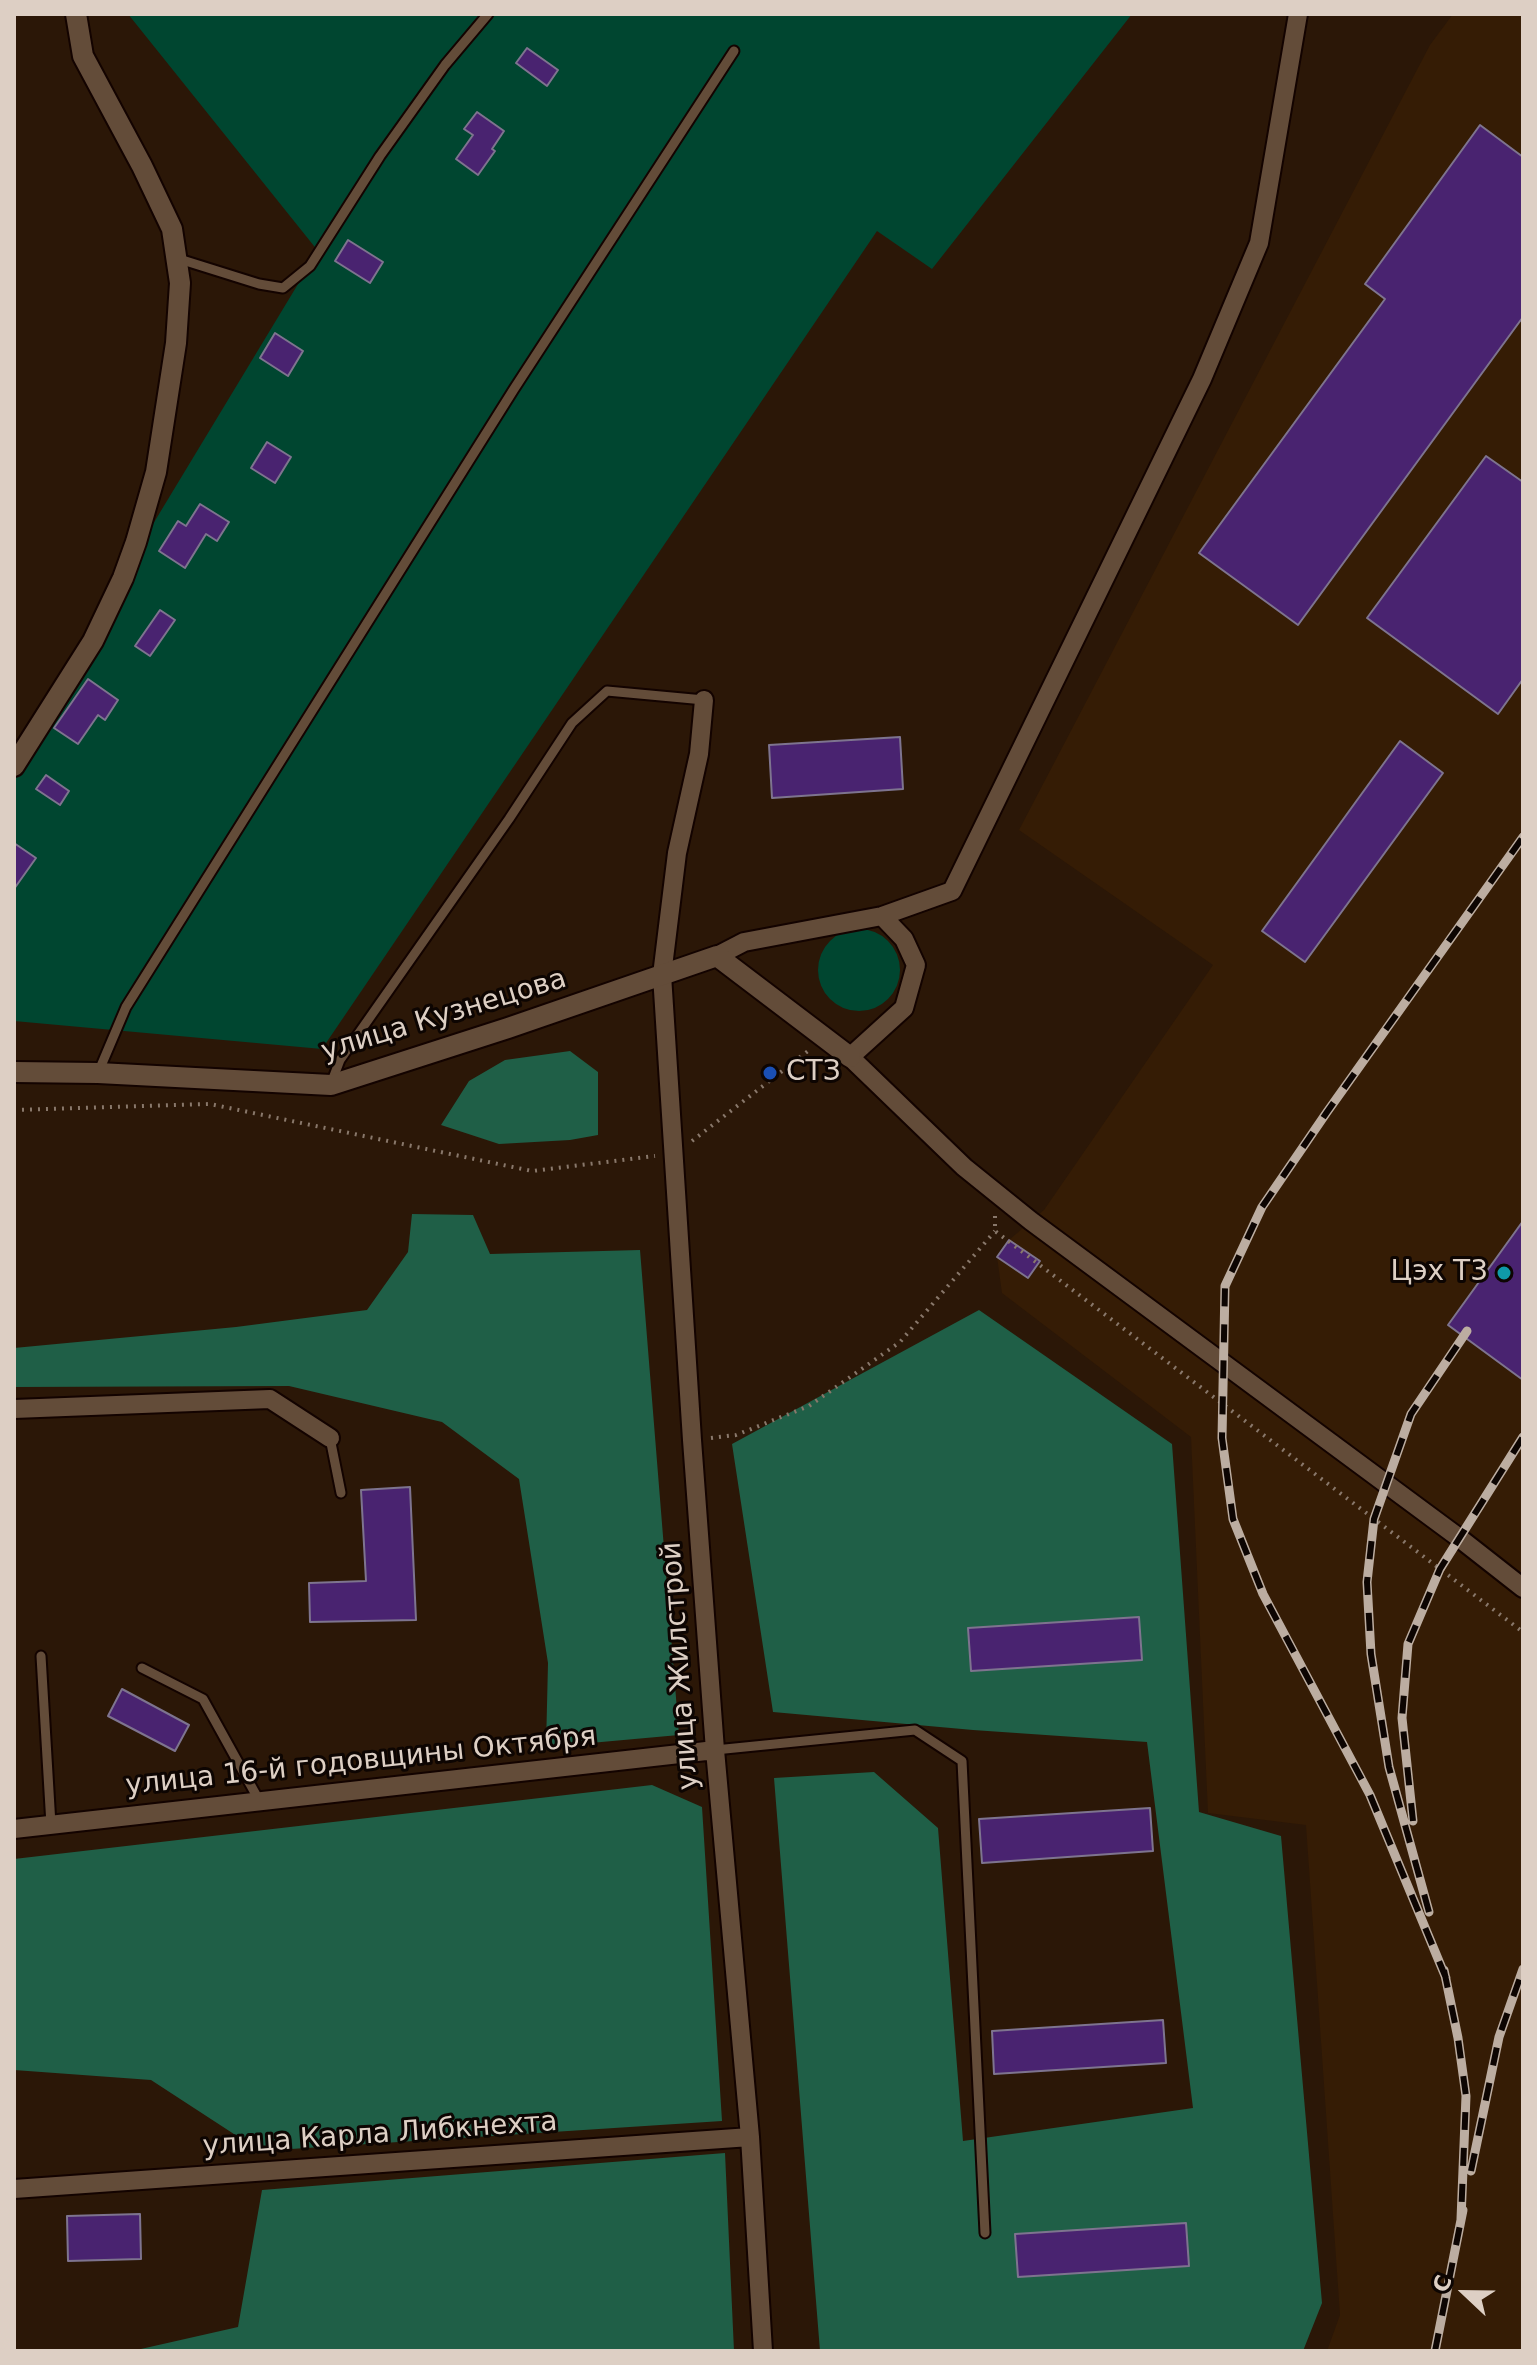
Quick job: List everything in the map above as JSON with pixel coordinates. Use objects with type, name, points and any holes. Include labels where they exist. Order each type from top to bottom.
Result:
[{"type":"street","points":[[14,766],[93,641],[123,578],[156,472],[176,343],[180,283],[172,229],[83,56],[76,14]]},
{"type":"street","points":[[1298,14],[1259,243],[1202,379],[952,891],[882,916],[744,942],[717,956],[850,1057],[964,1167],[1031,1221],[1523,1588]]},
{"type":"street","name":"улица Жилстрой","points":[[704,700],[699,754],[677,853],[662,975],[692,1440],[715,1750],[750,2137],[763,2351]]},
{"type":"street","points":[[850,1057],[904,1008],[916,965],[904,939],[882,916]]},
{"type":"street","name":"улица Кузнецова","points":[[14,1072],[98,1073],[331,1085],[717,956]]},
{"type":"street","name":"улица 16-й годовщины Октября","points":[[14,1829],[715,1750]]},
{"type":"street","name":"улица Карла Либкнехта","points":[[14,2189],[750,2137]]},
{"type":"lane","points":[[176,258],[259,284],[283,288],[310,266],[380,156],[445,65],[488,14]]},
{"type":"lane","points":[[98,1073],[134,993],[514,389],[734,51]]},
{"type":"lane","points":[[331,1085],[340,1060],[501,832],[572,723],[607,691],[704,700]]},
{"type":"lane","points":[[14,1409],[270,1399],[330,1438],[341,1493]]},
{"type":"lane","points":[[41,1656],[51,1825]]},
{"type":"lane","points":[[142,1668],[203,1699],[260,1802]]},
{"type":"lane","points":[[715,1750],[915,1730],[962,1761],[985,2233]]},
{"type":"path","points":[[14,1110],[210,1104],[532,1171],[674,1154],[810,1050]]},
{"type":"path","points":[[692,1440],[736,1435],[809,1406],[900,1342],[995,1231],[994,1210]]},
{"type":"path","points":[[995,1231],[1523,1632]]},
{"type":"shaded area","points":[[1453,14],[1523,14],[1523,2351],[1327,2351],[1340,2315],[1306,1825],[1208,1813],[1191,1437],[1002,1293],[997,1257],[1009,1240],[1044,1210],[1213,965],[1019,830],[1430,45]]},
{"type":"green space","points":[[128,14],[1132,14],[932,269],[877,231],[322,1049],[14,1021],[14,754],[318,251]]},
{"type":"green space","points":[[859,929],[875,932],[888,941],[897,954],[900,970],[897,986],[888,999],[875,1008],[859,1011],[843,1008],[830,999],[821,986],[818,970],[821,954],[830,941],[843,932]]},
{"type":"green space","points":[[570,1051],[598,1072],[598,1135],[570,1140],[499,1144],[441,1125],[469,1081],[505,1060]]},
{"type":"green space","points":[[412,1214],[473,1215],[490,1254],[640,1250],[679,1735],[546,1747],[548,1663],[519,1479],[442,1422],[289,1386],[14,1387],[14,1348],[236,1327],[367,1310],[408,1252]]},
{"type":"green space","points":[[979,1310],[1172,1444],[1199,1812],[1281,1836],[1322,2303],[1303,2351],[820,2351],[774,1778],[874,1772],[938,1828],[963,2141],[1193,2108],[1147,1742],[773,1712],[732,1444]]},
{"type":"green space","points":[[652,1785],[702,1807],[722,2121],[260,2151],[151,2080],[14,2070],[14,1859]]},
{"type":"green space","points":[[725,2153],[734,2351],[132,2351],[238,2327],[262,2190]]},
{"type":"building","points":[[527,48],[558,70],[547,86],[516,63]]},
{"type":"building","points":[[477,112],[504,131],[492,149],[495,151],[478,175],[456,159],[473,135],[464,129]]},
{"type":"building","points":[[1480,125],[1523,157],[1523,317],[1298,625],[1199,553],[1385,299],[1365,284]]},
{"type":"building","points":[[348,240],[383,262],[370,283],[335,261]]},
{"type":"building","points":[[275,333],[303,351],[288,376],[260,358]]},
{"type":"building","points":[[267,442],[291,457],[275,483],[251,468]]},
{"type":"building","points":[[1486,456],[1523,482],[1523,679],[1498,714],[1367,618]]},
{"type":"building","points":[[200,504],[229,522],[217,541],[206,534],[185,568],[159,551],[178,521],[186,526]]},
{"type":"building","points":[[160,610],[175,620],[150,656],[135,646]]},
{"type":"building","points":[[88,679],[118,700],[105,720],[98,715],[78,744],[54,728]]},
{"type":"building","points":[[900,737],[903,789],[772,798],[769,745]]},
{"type":"building","points":[[1400,741],[1443,773],[1305,962],[1262,931]]},
{"type":"building","points":[[46,775],[69,791],[60,805],[36,789]]},
{"type":"building","points":[[14,843],[36,858],[14,889]]},
{"type":"building","name":"Цэх Т3","points":[[1523,1221],[1523,1380],[1448,1325]]},
{"type":"building","points":[[1009,1240],[1040,1261],[1028,1278],[997,1257]]},
{"type":"building","points":[[410,1487],[416,1620],[310,1622],[309,1583],[366,1581],[361,1490]]},
{"type":"building","points":[[1139,1617],[1142,1660],[971,1671],[968,1628]]},
{"type":"building","points":[[122,1689],[189,1725],[175,1751],[108,1716]]},
{"type":"building","points":[[1150,1808],[1153,1851],[982,1863],[979,1819]]},
{"type":"building","points":[[1163,2020],[1166,2063],[994,2074],[992,2031]]},
{"type":"building","points":[[140,2214],[141,2259],[68,2261],[67,2216]]},
{"type":"building","points":[[1186,2223],[1189,2266],[1018,2277],[1015,2234]]},
{"type":"railway","points":[[1446,1978],[1370,1795],[1263,1594],[1233,1519],[1222,1438],[1225,1286],[1262,1207],[1523,837]]},
{"type":"railway","points":[[1429,1912],[1389,1767],[1371,1654],[1367,1582],[1374,1519],[1411,1414],[1467,1331]]},
{"type":"railway","points":[[1413,1821],[1402,1718],[1408,1644],[1440,1569],[1523,1437]]},
{"type":"railway","points":[[1471,2171],[1499,2037],[1523,1969]]},
{"type":"railway","points":[[1444,1970],[1466,2096],[1461,2219]]},
{"type":"railway","points":[[1435,2351],[1463,2210]]},
{"type":"place","name":"СТЗ","points":[[770,1073]]},
{"type":"place","name":"Цэх Т3","points":[[1504,1273]]}]
